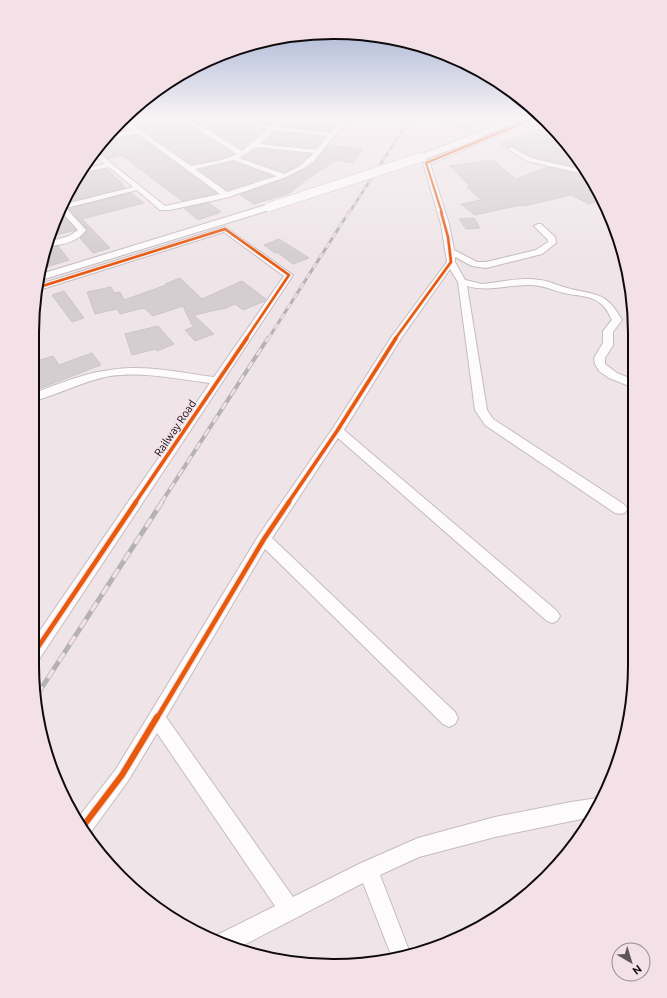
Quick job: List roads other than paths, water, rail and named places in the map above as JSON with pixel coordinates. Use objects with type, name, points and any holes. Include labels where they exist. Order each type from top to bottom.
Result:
[{"type":"main road","points":[[45,276],[269,207],[402,164]]},
{"type":"street","points":[[185,164],[226,195]]},
{"type":"street","points":[[191,168],[210,164]]},
{"type":"street","points":[[249,164],[284,176]]},
{"type":"street","points":[[89,169],[110,165],[163,208],[180,206],[226,195],[284,176],[307,164]]},
{"type":"street","points":[[426,164],[439,204],[451,257],[462,282],[481,410],[484,417],[489,422],[620,509]]},
{"type":"street","points":[[545,164],[579,171]]},
{"type":"street","points":[[68,205],[138,188]]},
{"type":"street","points":[[54,243],[74,237],[82,230],[65,212]]},
{"type":"street","points":[[451,257],[480,265],[539,252],[552,243],[552,239],[538,226]]},
{"type":"street","name":"Railway Road","points":[[39,646],[289,275],[225,229],[43,286]]},
{"type":"street","points":[[86,823],[122,775],[264,539],[337,431],[397,336],[451,257]]},
{"type":"street","points":[[462,282],[482,287],[534,282],[567,291],[594,295],[604,301],[611,307],[617,320],[608,331],[608,346],[599,360],[600,364],[604,370],[617,378],[628,382]]},
{"type":"street","points":[[39,395],[66,385],[111,373],[147,372],[218,381]]},
{"type":"street","points":[[337,431],[552,616]]},
{"type":"street","points":[[264,539],[449,718]]},
{"type":"street","points":[[157,718],[290,910]]},
{"type":"street","points":[[231,940],[368,870],[418,848],[487,829],[591,808]]},
{"type":"street","points":[[368,870],[399,951]]},
{"type":"railway","points":[[349,213],[381,164]]},
{"type":"railway","points":[[268,339],[349,212]]},
{"type":"railway","points":[[161,503],[268,338]]},
{"type":"railway","points":[[41,689],[162,502]]}]
